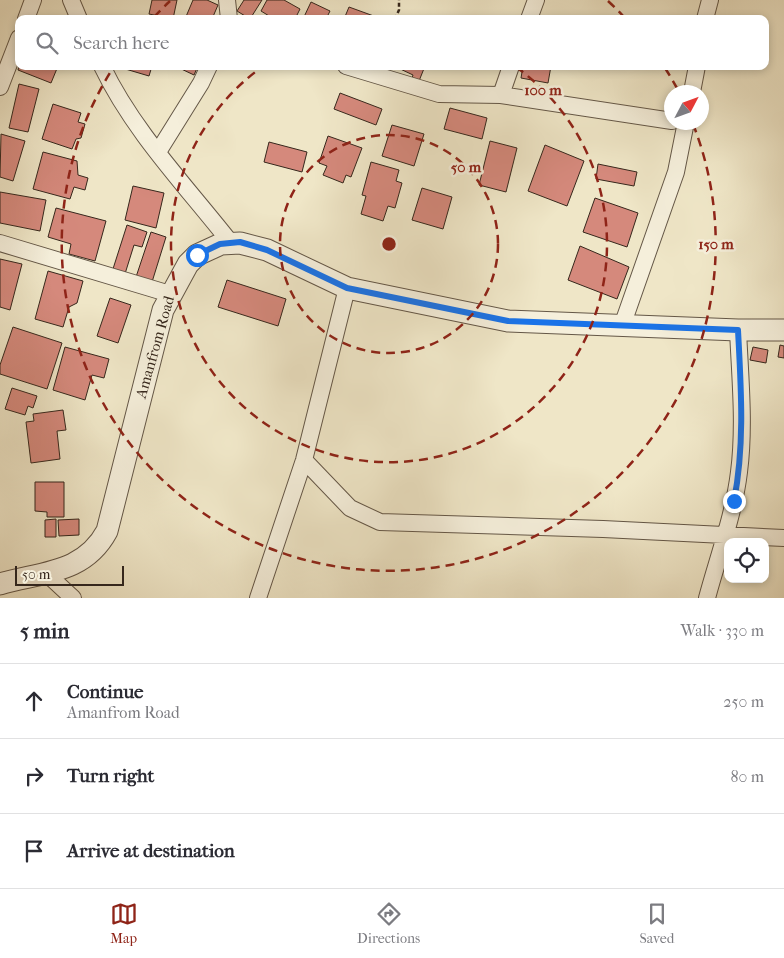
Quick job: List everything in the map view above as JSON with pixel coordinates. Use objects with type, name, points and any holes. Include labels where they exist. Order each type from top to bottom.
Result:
[{"type":"street","points":[[27,15],[33,0]]},
{"type":"street","points":[[70,0],[77,15]]},
{"type":"street","points":[[227,0],[229,15]]},
{"type":"street","points":[[530,15],[536,0]]},
{"type":"street","points":[[706,15],[710,0]]},
{"type":"street","points":[[0,87],[15,48]]},
{"type":"street","points":[[104,70],[111,86],[158,152],[230,242]]},
{"type":"street","points":[[158,152],[207,70]]},
{"type":"street","points":[[359,70],[439,94],[501,95],[664,120]]},
{"type":"street","points":[[501,95],[510,70]]},
{"type":"street","points":[[693,85],[695,70]]},
{"type":"street","points":[[622,326],[676,172],[680,130]]},
{"type":"street","name":"Amanfrom Road","points":[[0,584],[46,573],[86,558],[94,551],[107,532],[152,348],[170,294],[188,264],[208,248],[230,242],[267,250],[347,288],[508,321],[784,330]]},
{"type":"street","points":[[0,243],[170,294]]},
{"type":"street","points":[[258,598],[304,460],[347,288]]},
{"type":"street","points":[[707,598],[734,501],[742,452],[738,330]]},
{"type":"street","points":[[304,460],[350,508],[380,522],[784,538]]},
{"type":"street","points":[[46,573],[74,598]]},
{"type":"path","points":[[396,15],[399,10],[399,0]]},
{"type":"building","points":[[152,0],[177,0],[174,15],[149,14]]},
{"type":"building","points":[[193,0],[207,0],[218,5],[214,15],[187,15]]},
{"type":"building","points":[[244,0],[262,0],[253,15],[244,15],[237,11]]},
{"type":"building","points":[[267,0],[284,0],[300,9],[297,15],[268,15],[261,11]]},
{"type":"building","points":[[311,2],[330,11],[328,15],[305,15]]},
{"type":"building","points":[[349,7],[371,15],[346,15]]},
{"type":"building","points":[[18,70],[56,70],[51,83]]},
{"type":"building","points":[[129,70],[151,70],[149,76]]},
{"type":"building","points":[[183,70],[196,70],[194,75]]},
{"type":"building","points":[[402,70],[423,70],[419,81],[412,78],[413,75]]},
{"type":"building","points":[[522,70],[550,70],[548,83],[521,78]]},
{"type":"building","points":[[19,84],[39,89],[28,132],[9,128]]},
{"type":"building","points":[[340,93],[382,109],[376,125],[334,109]]},
{"type":"building","points":[[53,104],[81,113],[78,122],[85,124],[81,138],[76,139],[72,149],[42,139]]},
{"type":"building","points":[[450,108],[487,118],[482,139],[444,129]]},
{"type":"building","points":[[392,125],[424,134],[414,166],[382,156]]},
{"type":"building","points":[[1,134],[25,141],[13,181],[0,177]]},
{"type":"building","points":[[328,136],[362,148],[351,177],[346,175],[343,183],[323,175],[327,166],[319,163]]},
{"type":"building","points":[[490,141],[517,148],[506,192],[479,185]]},
{"type":"building","points":[[269,142],[307,152],[302,172],[264,162]]},
{"type":"building","points":[[545,145],[584,161],[567,206],[528,191]]},
{"type":"building","points":[[43,152],[77,161],[78,175],[88,178],[85,190],[74,187],[70,199],[33,189]]},
{"type":"building","points":[[371,162],[399,170],[396,181],[402,183],[395,208],[388,206],[383,221],[361,214],[366,196],[362,195]]},
{"type":"building","points":[[598,164],[637,172],[634,186],[596,179]]},
{"type":"building","points":[[133,186],[164,193],[156,228],[125,220]]},
{"type":"building","points":[[422,188],[452,197],[443,229],[412,220]]},
{"type":"building","points":[[0,192],[46,200],[40,231],[0,223]]},
{"type":"building","points":[[595,198],[638,213],[627,247],[583,232]]},
{"type":"building","points":[[56,208],[106,221],[95,261],[69,254],[71,244],[48,237]]},
{"type":"building","points":[[127,225],[147,232],[142,247],[134,245],[124,277],[112,272]]},
{"type":"building","points":[[151,232],[166,237],[152,282],[136,277]]},
{"type":"building","points":[[580,246],[629,267],[617,299],[568,280]]},
{"type":"building","points":[[0,259],[22,264],[10,310],[0,307]]},
{"type":"building","points":[[48,271],[83,281],[77,303],[69,307],[63,327],[35,319]]},
{"type":"building","points":[[227,280],[286,299],[278,326],[218,307]]},
{"type":"building","points":[[110,298],[131,305],[118,343],[97,336]]},
{"type":"building","points":[[13,327],[62,343],[47,389],[0,374],[0,365]]},
{"type":"building","points":[[780,345],[784,346],[784,358],[778,357]]},
{"type":"building","points":[[65,347],[109,359],[104,378],[92,375],[85,400],[53,390]]},
{"type":"building","points":[[753,347],[768,350],[766,363],[750,360]]},
{"type":"building","points":[[12,388],[37,396],[33,408],[28,406],[25,415],[5,409]]},
{"type":"building","points":[[63,410],[66,430],[57,431],[60,459],[31,463],[26,422],[34,421],[33,414]]},
{"type":"building","points":[[35,482],[64,482],[64,517],[47,517],[47,512],[35,511]]},
{"type":"building","points":[[56,519],[56,537],[45,537],[45,520]]},
{"type":"building","points":[[79,519],[79,535],[59,536],[58,520]]},
{"type":"route","points":[[197,255],[208,248],[220,244],[240,242],[267,250],[347,288],[508,321],[738,330],[742,452],[734,501]]}]
